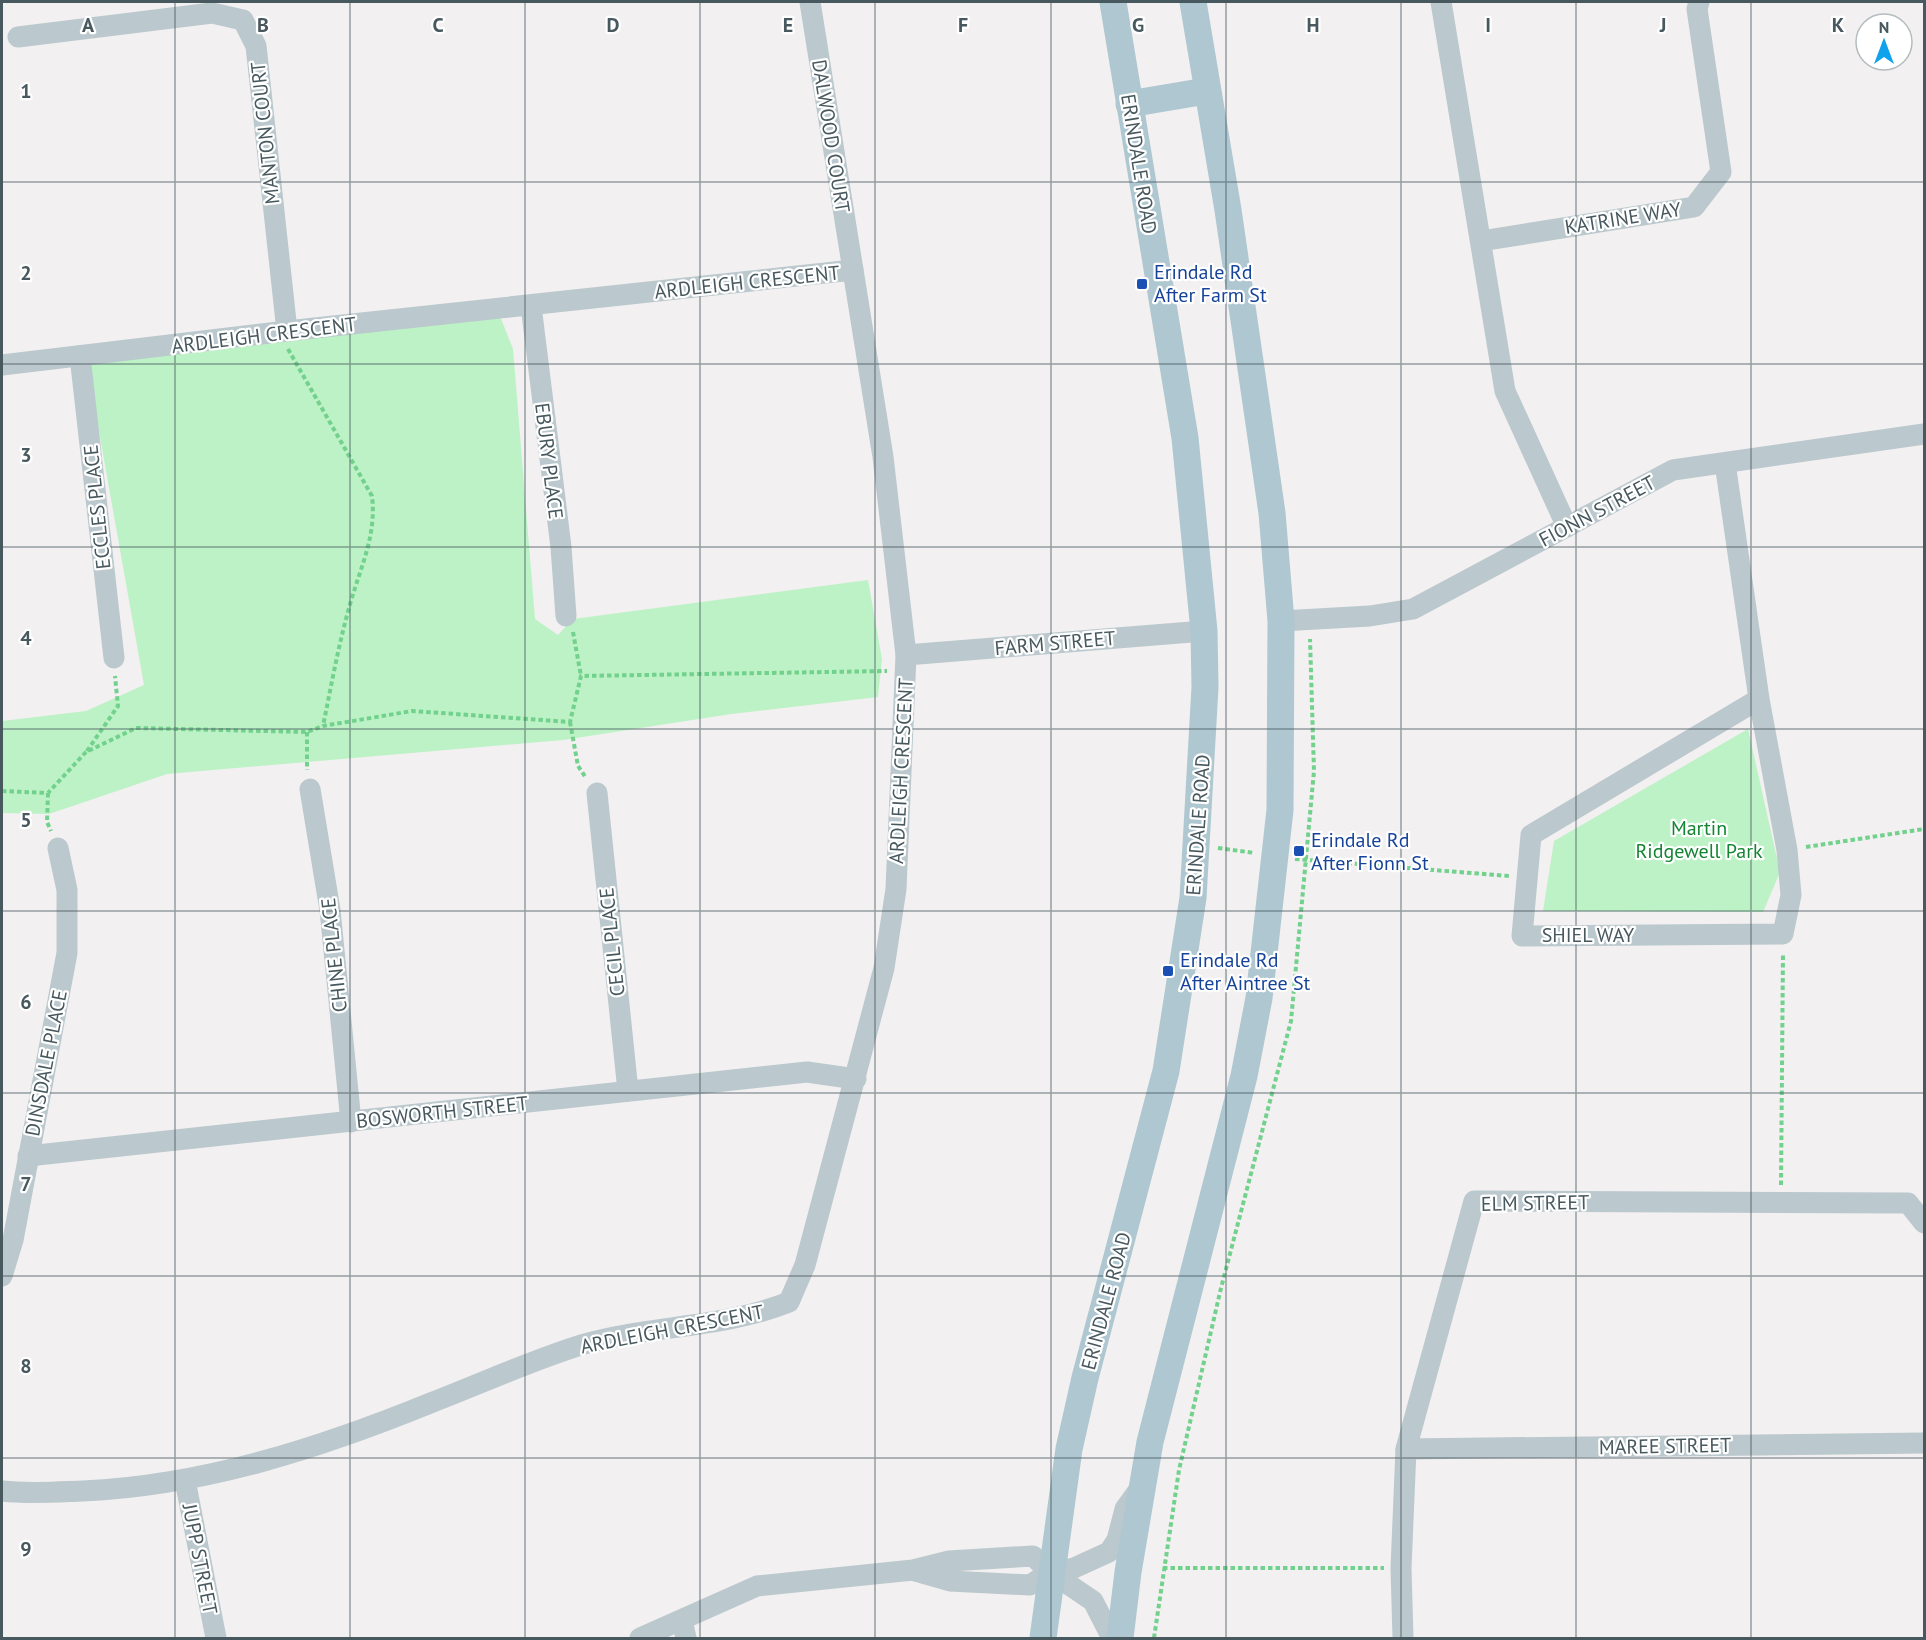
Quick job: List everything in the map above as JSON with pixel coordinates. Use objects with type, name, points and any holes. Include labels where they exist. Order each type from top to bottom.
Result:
[{"type":"main road","name":"ERINDALE ROAD","points":[[1042,1638],[1069,1449],[1085,1378],[1166,1071],[1189,937],[1197,845],[1205,687],[1204,631],[1185,438],[1113,2]]},
{"type":"main road","points":[[1120,1638],[1128,1572],[1152,1433],[1244,1076],[1266,948],[1280,799],[1281,621],[1272,513],[1228,210],[1206,91],[1193,2]]},
{"type":"main road","points":[[1129,104],[1206,91]]},
{"type":"street","name":"DALWOOD COURT","points":[[810,2],[853,270]]},
{"type":"street","points":[[1440,2],[1505,391],[1567,527]]},
{"type":"street","name":"KATRINE WAY","points":[[1481,241],[1694,207],[1721,172],[1697,9],[1699,2]]},
{"type":"street","name":"MANTON COURT","points":[[18,37],[212,13],[243,20],[255,46],[287,331]]},
{"type":"street","name":"ARDLEIGH CRESCENT","points":[[2,365],[287,331],[853,270],[883,457],[906,663],[896,889],[884,968],[805,1264],[789,1302],[757,1315],[590,1343],[540,1358],[432,1403],[295,1454],[184,1480],[134,1488],[23,1494],[2,1491]]},
{"type":"street","name":"EBURY PLACE","points":[[531,306],[561,547],[566,616]]},
{"type":"street","name":"ECCLES PLACE","points":[[80,356],[114,658]]},
{"type":"street","name":"FIONN STREET","points":[[1281,621],[1370,616],[1413,609],[1673,470],[1924,434]]},
{"type":"street","points":[[1725,463],[1759,699],[1787,850],[1791,896],[1783,934]]},
{"type":"street","name":"FARM STREET","points":[[906,663],[1204,631]]},
{"type":"street","name":"SHIEL WAY","points":[[1759,699],[1531,835],[1522,936],[1783,934]]},
{"type":"street","name":"CHINE PLACE","points":[[310,789],[330,910],[351,1122]]},
{"type":"street","name":"CECIL PLACE","points":[[597,793],[628,1091]]},
{"type":"street","name":"DINSDALE PLACE","points":[[2,1276],[13,1240],[67,953],[67,890],[58,848]]},
{"type":"street","name":"BOSWORTH STREET","points":[[28,1156],[807,1072],[856,1079]]},
{"type":"street","name":"ELM STREET","points":[[1403,1638],[1401,1568],[1406,1449],[1474,1201],[1908,1203],[1924,1223]]},
{"type":"street","name":"MAREE STREET","points":[[1406,1449],[1924,1443]]},
{"type":"street","name":"JUPP STREET","points":[[184,1480],[216,1638]]},
{"type":"street","points":[[1050,1572],[1093,1561],[1109,1552],[1117,1540],[1125,1509],[1143,1483]]},
{"type":"street","points":[[640,1638],[684,1630],[757,1586],[913,1570],[949,1561],[1033,1556],[1050,1572],[1093,1601],[1112,1638]]},
{"type":"path","points":[[287,331],[285,342],[299,373],[372,496],[374,518],[369,546],[349,608],[323,726]]},
{"type":"path","points":[[566,616],[574,634],[581,676],[570,722],[578,766],[597,793]]},
{"type":"path","points":[[58,848],[47,822],[48,793],[86,752],[118,706],[114,658]]},
{"type":"path","points":[[581,676],[906,663]]},
{"type":"path","points":[[86,752],[136,728],[307,732],[323,726],[412,711],[570,722]]},
{"type":"path","points":[[307,732],[307,767],[310,789]]},
{"type":"path","points":[[2,791],[48,793]]},
{"type":"path","points":[[1787,850],[1924,829]]},
{"type":"path","points":[[1197,845],[1275,856],[1527,878]]},
{"type":"path","points":[[1781,1202],[1783,934]]},
{"type":"path","points":[[1163,1569],[1401,1568]]},
{"type":"green space","points":[[498,311],[513,349],[535,619],[558,635],[573,619],[868,580],[882,659],[878,697],[731,714],[563,740],[167,774],[49,814],[2,813],[2,721],[86,711],[144,685],[86,358]]},
{"type":"green space","name":"Martin Ridgewell Park","points":[[1748,729],[1780,872],[1763,912],[1543,911],[1554,841]]},
{"type":"place","name":"Erindale Rd After Farm St","points":[[1142,284]]},
{"type":"place","name":"Erindale Rd After Fionn St","points":[[1299,851]]},
{"type":"place","name":"Erindale Rd After Aintree St","points":[[1168,971]]}]
